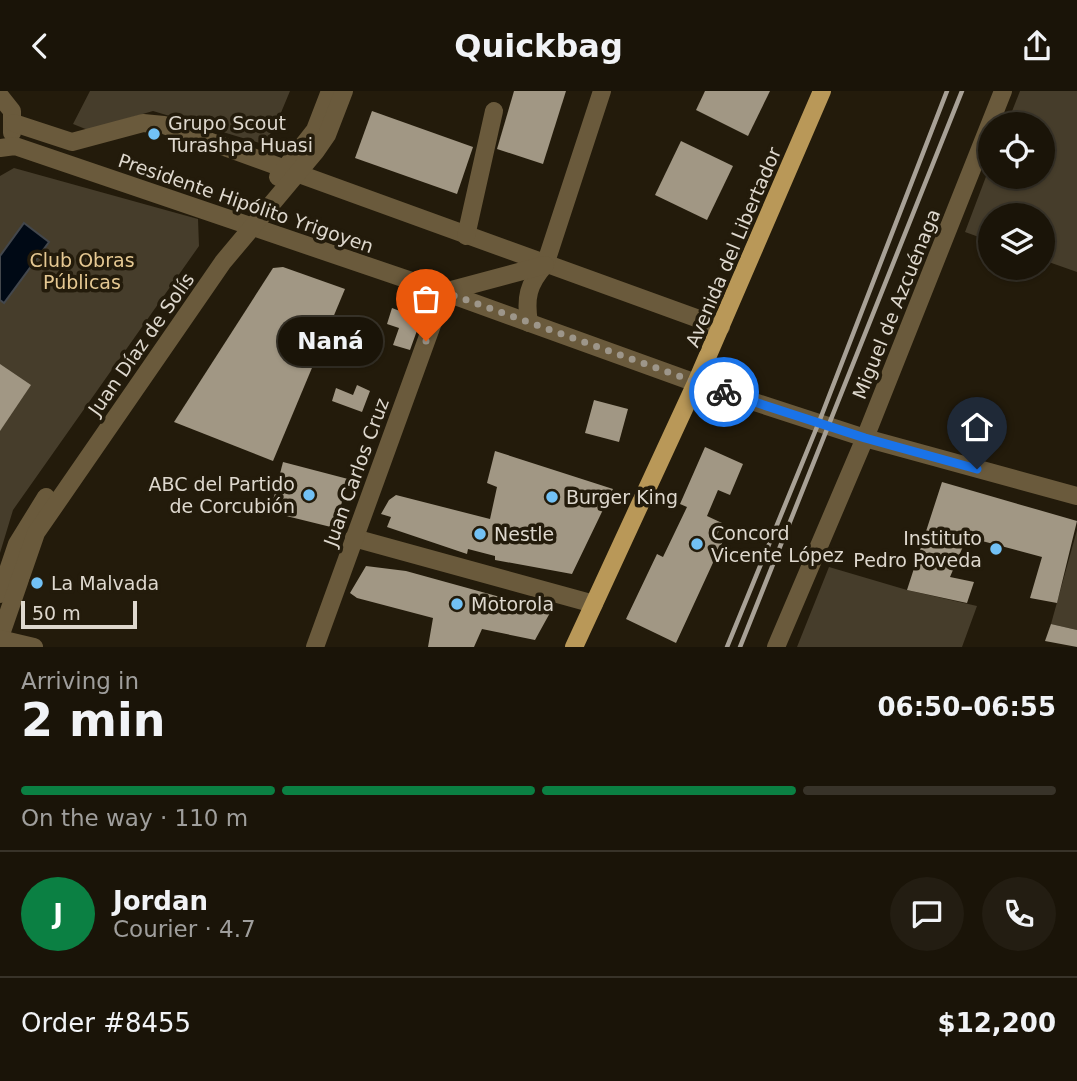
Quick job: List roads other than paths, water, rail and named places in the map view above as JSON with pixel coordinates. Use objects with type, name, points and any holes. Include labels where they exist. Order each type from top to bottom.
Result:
[{"type":"main road","name":"Avenida del Libertador","points":[[574,647],[721,327],[822,91]]},
{"type":"street","name":"Juan Díaz de Solís","points":[[291,171],[315,130],[330,91]]},
{"type":"street","name":"Juan Díaz de Solís","points":[[0,594],[24,529],[214,259],[246,226],[291,171],[327,135],[344,91]]},
{"type":"street","points":[[529,323],[526,304],[530,282],[545,265],[602,91]]},
{"type":"street","name":"Miguel de Azcuénaga","points":[[776,647],[865,438],[1003,91]]},
{"type":"street","points":[[0,148],[8,142],[14,123],[6,96]]},
{"type":"street","points":[[466,236],[494,111]]},
{"type":"street","name":"Presidente Hipólito Yrigoyen","points":[[14,123],[72,142],[143,123],[164,125],[721,327]]},
{"type":"street","name":"Presidente Hipólito Yrigoyen","points":[[0,148],[15,146],[444,292],[696,383],[865,438],[1077,496]]},
{"type":"street","name":"Juan Díaz de Solís","points":[[0,638],[36,533],[246,226]]},
{"type":"street","points":[[444,292],[545,265]]},
{"type":"street","name":"Juan Carlos Cruz","points":[[315,647],[444,292]]},
{"type":"street","points":[[354,538],[594,604]]},
{"type":"street","points":[[0,638],[33,647]]},
{"type":"railway","points":[[727,647],[819,422],[947,91]]},
{"type":"railway","points":[[740,647],[962,91]]},
{"type":"place","name":"Grupo Scout Turashpa Huasi","points":[[154,134]]},
{"type":"place","name":"Naná","points":[[426,341]]},
{"type":"place","name":"ABC del Partido de Corcubión","points":[[309,495]]},
{"type":"place","name":"Burger King","points":[[552,497]]},
{"type":"place","name":"Nestle","points":[[480,534]]},
{"type":"place","name":"Concord Vicente López","points":[[697,544]]},
{"type":"place","name":"Instituto Pedro Poveda","points":[[996,549]]},
{"type":"place","name":"La Malvada","points":[[37,583]]},
{"type":"place","name":"Motorola","points":[[457,604]]},
{"type":"park label","name":"Club Obras Públicas","points":[[82,271]]}]
